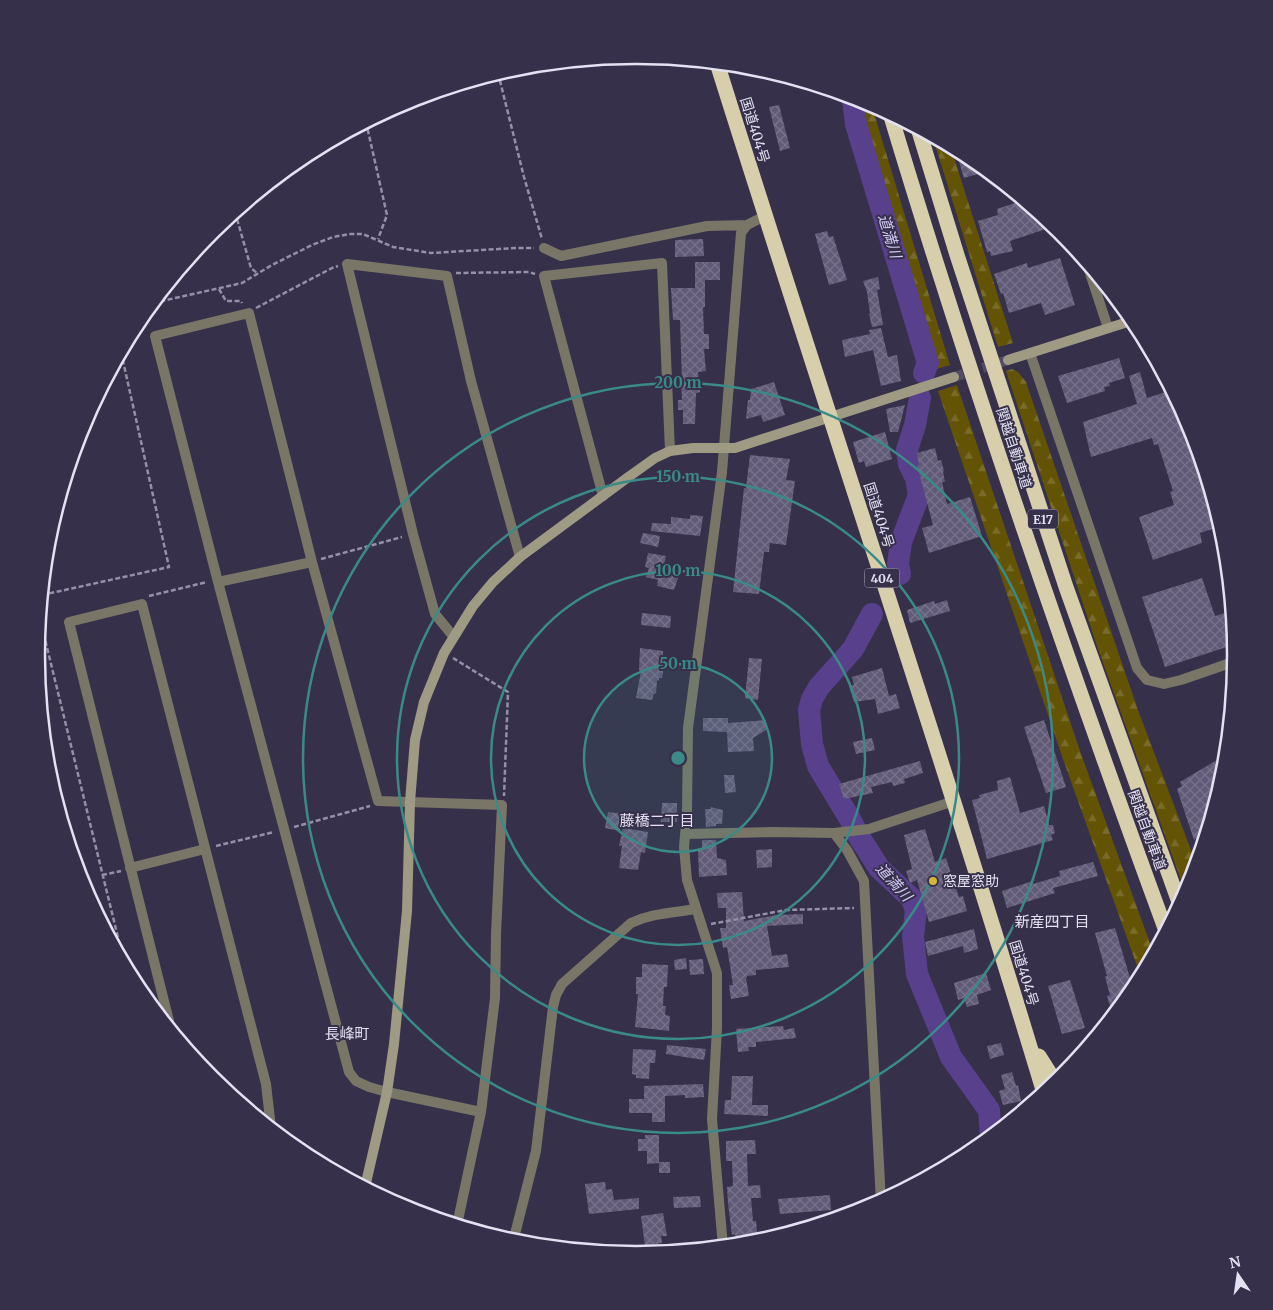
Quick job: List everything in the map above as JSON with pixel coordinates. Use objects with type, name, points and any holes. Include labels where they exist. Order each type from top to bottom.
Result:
[{"type":"highway","name":"国道404号","points":[[719,70],[954,801],[1042,1086]]},
{"type":"highway","name":"関越自動車道","points":[[893,122],[938,272],[1032,555],[1163,924]]},
{"type":"highway","name":"関越自動車道","points":[[921,137],[957,255],[1063,578],[1177,895]]},
{"type":"highway","points":[[1027,1035],[1052,1076]]},
{"type":"street","points":[[544,248],[562,256],[707,226],[746,225],[765,216]]},
{"type":"street","points":[[722,1240],[712,1119],[717,1028],[717,973],[695,909],[688,880],[684,847],[688,728],[712,557],[724,448],[741,233],[746,225]]},
{"type":"street","points":[[603,496],[544,276],[662,263],[670,451]]},
{"type":"street","points":[[454,636],[435,614],[412,534],[347,264],[447,276],[471,381],[520,557]]},
{"type":"street","points":[[1091,278],[1108,328]]},
{"type":"street","points":[[458,1219],[482,1112],[495,998],[502,805],[378,801],[312,562],[249,312],[155,336],[346,1065],[356,1081],[387,1092],[482,1112]]},
{"type":"street","points":[[1008,360],[1126,323]]},
{"type":"street","points":[[1030,353],[1137,668],[1147,680],[1164,684],[1228,665]]},
{"type":"street","points":[[366,1181],[387,1092],[394,1044],[407,911],[412,762],[419,720],[424,702],[444,653],[473,606],[493,582],[520,557],[655,458],[670,451],[693,448],[735,448],[954,377]]},
{"type":"street","points":[[218,582],[312,562]]},
{"type":"street","points":[[168,1016],[69,622],[142,604],[266,1084],[270,1119]]},
{"type":"street","points":[[685,834],[834,833],[869,829],[954,801]]},
{"type":"street","points":[[834,833],[847,850],[864,881],[867,908],[881,1193]]},
{"type":"street","points":[[130,868],[205,849]]},
{"type":"street","points":[[515,1234],[536,1151],[554,1007],[558,990],[598,950],[631,923],[657,914],[695,909]]},
{"type":"path","points":[[500,80],[544,248]]},
{"type":"path","points":[[367,128],[387,214],[378,240]]},
{"type":"path","points":[[237,219],[251,268],[258,274]]},
{"type":"path","points":[[219,289],[226,301],[241,301],[249,312],[332,268],[347,264]]},
{"type":"path","points":[[447,276],[456,273],[529,272],[544,276]]},
{"type":"path","points":[[48,594],[169,567],[123,361]]},
{"type":"path","points":[[312,562],[412,534]]},
{"type":"path","points":[[142,604],[149,597],[207,582],[218,582]]},
{"type":"path","points":[[45,641],[119,941]]},
{"type":"path","points":[[444,653],[508,692],[502,805]]},
{"type":"path","points":[[102,875],[130,868]]},
{"type":"path","points":[[702,926],[786,910],[867,908]]},
{"type":"green space","points":[[857,107],[874,114],[950,365],[933,370],[858,123]]},
{"type":"green space","points":[[935,145],[954,156],[1013,343],[998,347]]},
{"type":"green space","points":[[1012,369],[1018,372],[1026,382],[1138,710],[1193,855],[1182,883],[1097,646],[1006,371]]},
{"type":"green space","points":[[957,385],[1080,751],[1151,947],[1138,968],[1063,759],[938,391]]},
{"type":"building","points":[[779,105],[790,148],[780,151],[769,107]]},
{"type":"building","points":[[958,159],[980,173],[964,178]]},
{"type":"building","points":[[1017,202],[1047,229],[1010,241],[1013,251],[991,256],[990,251],[987,252],[978,221],[998,215],[997,209]]},
{"type":"building","points":[[827,231],[829,237],[833,236],[847,280],[829,285],[815,234]]},
{"type":"building","points":[[703,239],[704,256],[675,257],[675,240]]},
{"type":"building","points":[[1060,258],[1075,305],[1045,315],[1041,303],[1009,313],[1003,293],[1001,294],[994,274],[1027,263],[1028,268]]},
{"type":"building","points":[[695,262],[720,262],[720,280],[705,280],[704,334],[709,334],[709,349],[704,349],[706,371],[698,372],[700,392],[696,393],[695,424],[683,424],[683,410],[678,410],[678,400],[682,400],[680,320],[673,320],[671,288],[695,288]]},
{"type":"building","points":[[878,277],[880,289],[877,290],[883,325],[872,327],[867,292],[863,281]]},
{"type":"building","points":[[881,328],[888,357],[897,355],[901,381],[881,386],[873,350],[845,357],[842,340],[870,334],[869,330]]},
{"type":"building","points":[[1119,358],[1125,378],[1109,383],[1110,386],[1104,387],[1105,391],[1067,403],[1058,376]]},
{"type":"building","points":[[1140,372],[1147,398],[1166,392],[1197,465],[1214,528],[1200,533],[1202,543],[1153,560],[1139,517],[1174,505],[1170,492],[1173,491],[1158,444],[1154,445],[1152,438],[1091,457],[1083,422],[1137,404],[1129,376]]},
{"type":"building","points":[[774,382],[785,415],[763,422],[761,415],[746,419],[751,389]]},
{"type":"building","points":[[905,405],[898,432],[890,432],[886,409]]},
{"type":"building","points":[[885,432],[892,459],[866,467],[864,461],[859,463],[853,442]]},
{"type":"building","points":[[935,448],[938,461],[941,460],[944,471],[945,482],[942,482],[947,504],[970,497],[982,536],[929,553],[922,528],[933,525],[917,465],[919,465],[917,453]]},
{"type":"building","points":[[750,455],[790,459],[786,480],[795,481],[786,545],[770,543],[769,552],[764,552],[759,594],[733,592],[744,488],[746,488]]},
{"type":"building","points":[[690,515],[703,516],[700,536],[651,531],[652,523],[671,524],[671,517],[690,519]]},
{"type":"building","points":[[643,533],[660,536],[658,547],[640,543]]},
{"type":"building","points":[[648,553],[666,556],[664,566],[680,572],[674,590],[657,586],[658,580],[646,577],[649,568],[645,567]]},
{"type":"building","points":[[1202,578],[1215,616],[1227,613],[1228,647],[1165,667],[1142,597]]},
{"type":"building","points":[[947,600],[950,611],[910,623],[907,610],[934,601],[935,604]]},
{"type":"building","points":[[642,613],[671,616],[670,628],[641,625]]},
{"type":"building","points":[[640,648],[663,651],[663,657],[665,658],[662,678],[659,678],[659,681],[657,680],[656,694],[654,693],[652,700],[636,698],[641,671],[639,670]]},
{"type":"building","points":[[749,658],[762,659],[758,700],[745,698]]},
{"type":"building","points":[[882,668],[889,696],[896,694],[900,708],[878,714],[875,699],[854,702],[849,686],[854,685],[852,677]]},
{"type":"building","points":[[703,718],[728,718],[728,723],[766,720],[766,730],[753,738],[754,751],[728,752],[727,732],[703,731]]},
{"type":"building","points":[[1044,720],[1066,787],[1046,793],[1024,727]]},
{"type":"building","points":[[872,738],[875,750],[856,754],[853,742]]},
{"type":"building","points":[[1219,759],[1199,837],[1194,840],[1177,789],[1182,786],[1180,782]]},
{"type":"building","points":[[920,761],[923,773],[904,779],[905,783],[893,786],[892,782],[871,787],[873,793],[844,799],[839,784]]},
{"type":"building","points":[[724,775],[734,775],[736,792],[725,793]]},
{"type":"building","points":[[1010,777],[1020,813],[1044,806],[1049,825],[1053,825],[1055,833],[1051,835],[1053,840],[987,859],[972,800],[980,798],[979,795],[998,790],[997,781]]},
{"type":"building","points":[[662,803],[677,803],[677,822],[661,822]]},
{"type":"building","points":[[710,807],[723,810],[722,824],[706,827],[705,809],[711,809]]},
{"type":"building","points":[[608,812],[623,814],[620,831],[605,828]]},
{"type":"building","points":[[623,828],[648,832],[645,853],[641,852],[638,870],[619,868],[622,846],[619,846]]},
{"type":"building","points":[[925,829],[935,862],[946,858],[959,897],[963,896],[967,911],[929,922],[917,880],[910,883],[906,871],[912,869],[904,835]]},
{"type":"building","points":[[702,840],[716,840],[717,858],[726,860],[727,875],[699,877],[698,849],[702,849]]},
{"type":"building","points":[[772,849],[772,867],[757,868],[756,850]]},
{"type":"building","points":[[1093,862],[1098,876],[1053,888],[1055,893],[1007,908],[1002,891],[1033,881],[1033,884],[1060,876],[1059,871]]},
{"type":"building","points":[[742,892],[744,921],[777,915],[803,914],[803,924],[767,926],[772,956],[787,954],[789,967],[756,970],[756,975],[747,976],[746,978],[749,996],[731,999],[729,985],[733,985],[727,947],[723,948],[720,928],[726,928],[726,908],[718,908],[717,893]]},
{"type":"building","points":[[1115,928],[1131,980],[1112,1006],[1110,1006],[1107,996],[1110,995],[1105,977],[1107,976],[1095,933]]},
{"type":"building","points":[[974,929],[978,949],[964,953],[963,946],[928,956],[925,942]]},
{"type":"building","points":[[686,958],[687,969],[675,970],[674,960]]},
{"type":"building","points":[[703,959],[704,974],[690,975],[689,960]]},
{"type":"building","points":[[642,964],[668,965],[667,987],[664,987],[663,1006],[666,1006],[665,1015],[670,1016],[669,1031],[635,1027],[638,994],[636,994],[636,977],[642,977]]},
{"type":"building","points":[[986,973],[991,990],[977,995],[979,1004],[967,1007],[964,998],[958,1000],[954,983]]},
{"type":"building","points":[[1070,980],[1085,1028],[1062,1034],[1048,986]]},
{"type":"building","points":[[783,1026],[784,1030],[794,1028],[796,1038],[756,1042],[756,1047],[748,1047],[749,1051],[738,1052],[736,1029]]},
{"type":"building","points":[[1001,1043],[1004,1055],[990,1059],[987,1046]]},
{"type":"building","points":[[667,1045],[706,1049],[704,1060],[666,1054]]},
{"type":"building","points":[[633,1049],[656,1050],[655,1063],[650,1063],[649,1079],[636,1078],[636,1075],[632,1074]]},
{"type":"building","points":[[1012,1072],[1016,1086],[1018,1085],[1021,1101],[1003,1105],[999,1091],[1005,1089],[1001,1075]]},
{"type":"building","points":[[732,1076],[753,1076],[752,1105],[768,1105],[768,1116],[724,1114],[725,1100],[731,1100]]},
{"type":"building","points":[[703,1084],[704,1097],[685,1098],[685,1095],[665,1096],[665,1122],[652,1122],[652,1113],[629,1113],[629,1099],[644,1099],[644,1086]]},
{"type":"building","points":[[645,1135],[659,1135],[659,1162],[670,1162],[670,1173],[659,1173],[659,1163],[647,1164],[647,1151],[638,1151],[638,1139],[645,1139]]},
{"type":"building","points":[[755,1140],[756,1154],[747,1154],[748,1186],[760,1185],[761,1198],[751,1198],[753,1221],[756,1221],[757,1234],[736,1238],[735,1234],[732,1235],[727,1187],[733,1186],[732,1161],[726,1161],[726,1141]]},
{"type":"building","points":[[605,1182],[606,1190],[612,1189],[614,1200],[639,1198],[639,1209],[589,1214],[585,1184]]},
{"type":"building","points":[[830,1195],[831,1210],[780,1214],[778,1199]]},
{"type":"building","points":[[700,1196],[701,1207],[674,1208],[673,1197]]},
{"type":"building","points":[[663,1213],[667,1236],[661,1236],[662,1243],[645,1246],[641,1216]]},
{"type":"waterway","name":"道満川","points":[[854,105],[856,124],[928,363],[924,373]]},
{"type":"waterway","name":"道満川","points":[[900,574],[898,564],[901,542],[919,495],[916,478],[909,464],[907,450],[915,425],[920,398]]},
{"type":"waterway","name":"道満川","points":[[872,614],[853,649],[819,687],[812,699],[809,710],[812,744],[818,766],[879,868],[912,899],[916,910],[913,936],[917,974],[951,1057],[989,1110],[990,1129]]},
{"type":"tunnel","points":[[954,377],[1008,360]]},
{"type":"place","name":"窓屋窓助","points":[[933,881]]},
{"type":"district","name":"藤橋二丁目","points":[[657,820]]},
{"type":"district","name":"新産四丁目","points":[[1052,921]]},
{"type":"district","name":"長峰町","points":[[347,1033]]}]
